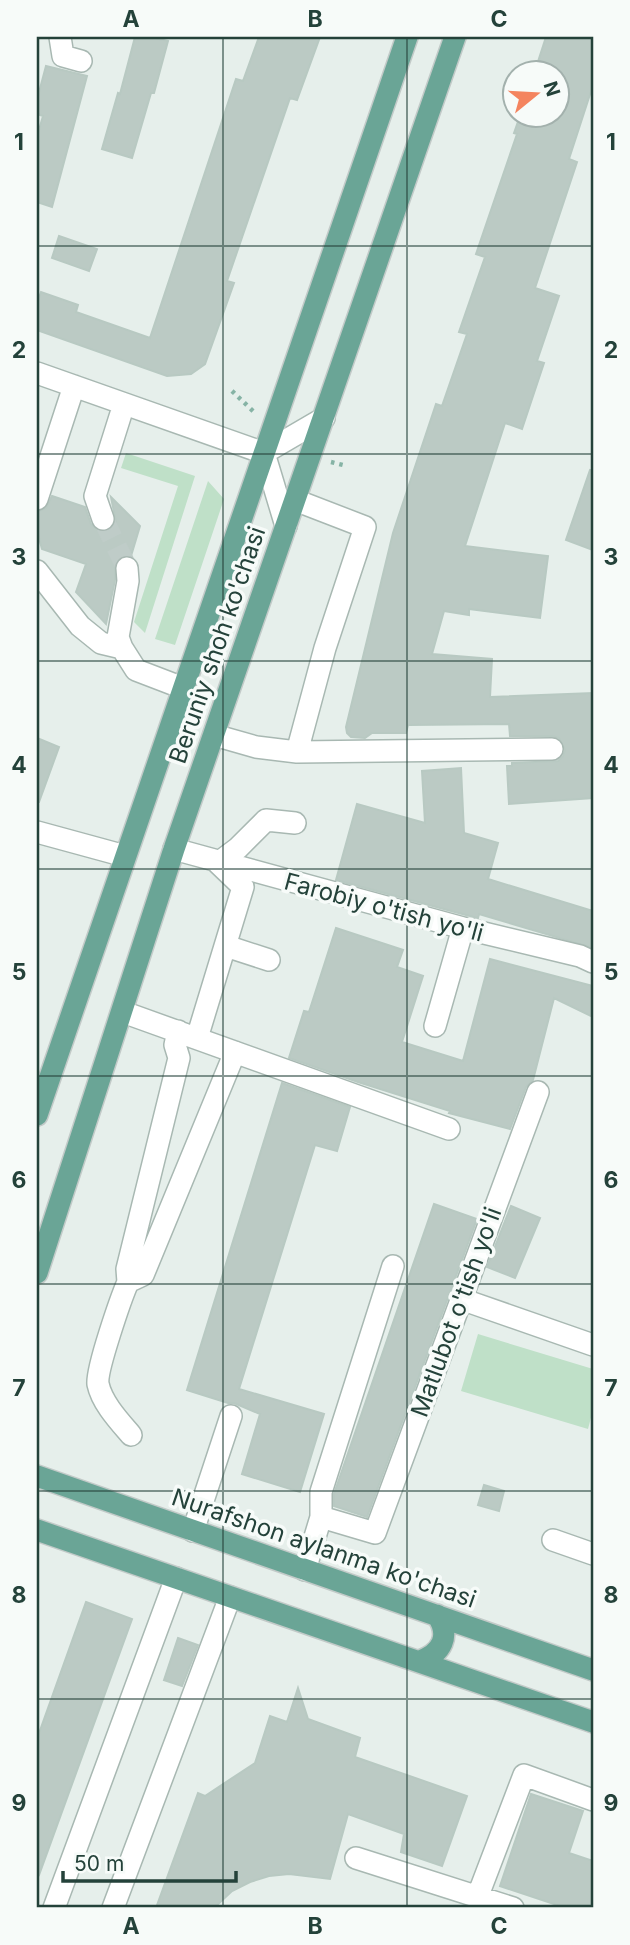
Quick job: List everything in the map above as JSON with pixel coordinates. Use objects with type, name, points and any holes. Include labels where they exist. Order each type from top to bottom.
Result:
[{"type":"main road","name":"Beruniy shoh ko'chasi","points":[[37,1115],[407,37]]},
{"type":"main road","name":"Beruniy shoh ko'chasi","points":[[37,1273],[174,849],[455,37]]},
{"type":"main road","name":"Nurafshon aylanma ko'chasi","points":[[37,1476],[593,1670]]},
{"type":"main road","points":[[37,1530],[593,1722]]},
{"type":"main road","points":[[420,1661],[434,1654],[443,1642],[443,1628],[437,1615]]},
{"type":"street","points":[[60,37],[63,56],[81,61]]},
{"type":"street","points":[[37,373],[264,453],[324,418]]},
{"type":"street","points":[[37,499],[74,386]]},
{"type":"street","points":[[103,519],[95,496],[124,404]]},
{"type":"street","points":[[264,453],[286,526]]},
{"type":"street","points":[[295,500],[365,527],[325,648],[297,752]]},
{"type":"street","points":[[127,568],[128,581],[118,637],[121,648],[136,670],[183,688]]},
{"type":"street","points":[[37,571],[80,626],[101,643],[121,648]]},
{"type":"street","points":[[214,734],[256,747],[297,752],[552,749]]},
{"type":"street","points":[[131,1435],[112,1412],[98,1382],[117,1308],[128,1282],[127,1269],[179,1058],[175,1045],[187,1035],[226,946],[243,887],[218,863],[238,848],[266,820],[295,823]]},
{"type":"street","points":[[37,832],[125,856]]},
{"type":"street","name":"Farobiy o'tish yo'li","points":[[174,849],[463,928],[580,956],[593,962]]},
{"type":"street","points":[[435,1026],[463,928]]},
{"type":"street","points":[[226,946],[269,960]]},
{"type":"street","points":[[123,1012],[449,1129]]},
{"type":"street","points":[[128,1282],[143,1275],[235,1052]]},
{"type":"street","name":"Matlubot o'tish yo'li","points":[[321,1517],[374,1533],[538,1092]]},
{"type":"street","points":[[305,1570],[321,1517],[321,1492],[393,1266]]},
{"type":"street","points":[[461,1299],[593,1345]]},
{"type":"street","points":[[193,1531],[231,1416]]},
{"type":"street","points":[[553,1540],[593,1554]]},
{"type":"street","points":[[49,1903],[176,1578]]},
{"type":"street","points":[[114,1908],[230,1597]]},
{"type":"street","points":[[462,1899],[524,1775],[593,1800]]},
{"type":"street","points":[[356,1858],[462,1899],[513,1908]]},
{"type":"path","points":[[232,391],[254,412]]},
{"type":"path","points":[[330,461],[347,466]]},
{"type":"green space","points":[[126,453],[195,476],[145,633],[134,622],[178,486],[121,468]]},
{"type":"green space","points":[[208,481],[224,499],[175,645],[155,639]]},
{"type":"green space","points":[[478,1334],[593,1369],[593,1410],[588,1429],[461,1391]]},
{"type":"building","points":[[135,37],[168,41],[132,158],[102,149]]},
{"type":"building","points":[[259,37],[320,37],[297,100],[290,98],[227,281],[234,283],[205,364],[191,374],[167,376],[37,330],[37,304],[41,292],[78,305],[76,312],[150,338],[236,79],[243,81]]},
{"type":"building","points":[[546,37],[593,37],[593,85],[569,159],[577,162],[535,288],[559,296],[537,361],[544,363],[522,429],[505,423],[465,546],[548,556],[540,618],[469,609],[469,615],[444,611],[432,654],[492,659],[490,697],[593,693],[593,798],[509,804],[507,766],[512,766],[512,763],[558,761],[565,750],[559,738],[510,736],[509,724],[408,725],[406,733],[372,733],[365,738],[351,737],[346,727],[393,533],[436,404],[442,406],[467,334],[459,332],[485,257],[476,254],[517,134],[514,133],[515,130],[570,130],[570,60],[539,60]]},
{"type":"building","points":[[46,66],[87,76],[52,207],[37,202],[37,137],[43,116],[37,114],[37,100]]},
{"type":"building","points":[[59,236],[97,249],[89,271],[52,258]]},
{"type":"building","points":[[590,470],[593,471],[593,550],[566,540]]},
{"type":"building","points":[[52,496],[85,507],[91,524],[100,532],[108,531],[116,522],[111,497],[140,526],[131,556],[120,557],[115,563],[115,580],[106,624],[76,592],[86,564],[42,549],[37,531],[37,512],[46,508]]},
{"type":"building","points":[[37,738],[59,747],[39,802],[37,802]]},
{"type":"building","points":[[461,768],[464,833],[498,843],[488,879],[593,911],[593,948],[479,914],[478,918],[336,880],[357,804],[425,823],[422,771]]},
{"type":"building","points":[[336,928],[403,950],[397,967],[423,976],[402,1042],[463,1061],[490,959],[593,986],[593,1017],[554,998],[533,1080],[526,1087],[510,1129],[449,1113],[450,1111],[358,1082],[289,1058],[304,1011],[309,1012]]},
{"type":"building","points":[[282,1083],[350,1107],[337,1151],[315,1145],[239,1389],[324,1414],[300,1492],[242,1474],[260,1414],[234,1403],[187,1390]]},
{"type":"building","points":[[434,1204],[477,1219],[367,1517],[334,1506],[334,1494]]},
{"type":"building","points":[[511,1206],[540,1218],[515,1278],[487,1267]]},
{"type":"building","points":[[484,1485],[504,1491],[499,1511],[478,1505]]},
{"type":"building","points":[[86,1602],[132,1619],[39,1875],[37,1739]]},
{"type":"building","points":[[178,1638],[198,1645],[182,1686],[164,1680]]},
{"type":"building","points":[[298,1688],[308,1719],[360,1738],[355,1757],[467,1796],[442,1866],[401,1852],[404,1834],[348,1814],[330,1879],[289,1874],[269,1876],[232,1891],[214,1908],[156,1908],[198,1793],[205,1796],[255,1763],[270,1716],[287,1722]]},
{"type":"building","points":[[531,1794],[583,1811],[569,1853],[593,1861],[593,1908],[566,1908],[500,1886]]},
{"type":"tunnel","points":[[103,519],[127,568]]}]
